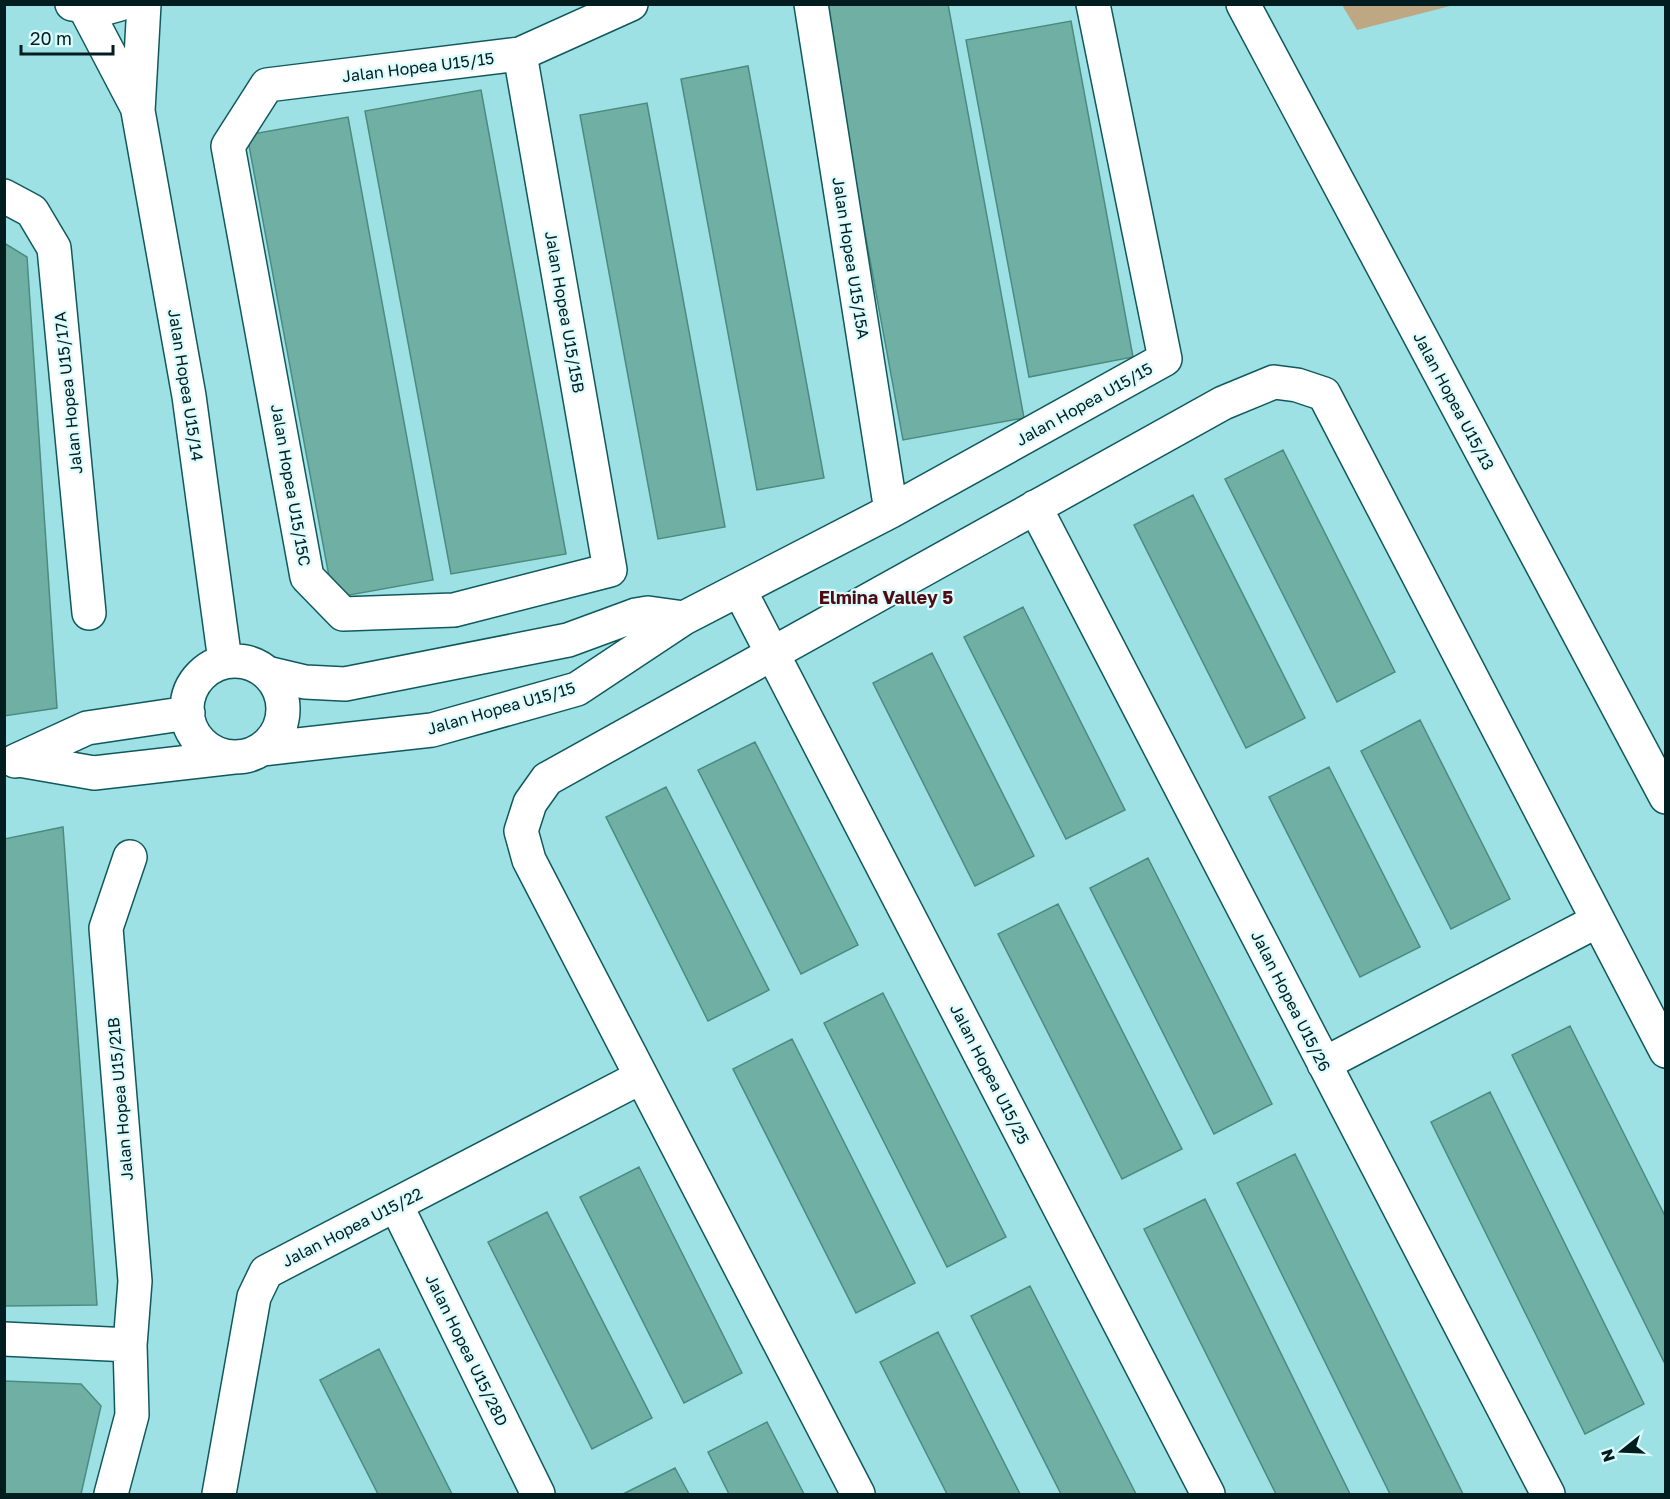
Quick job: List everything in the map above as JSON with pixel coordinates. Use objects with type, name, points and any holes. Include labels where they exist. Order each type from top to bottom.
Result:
[{"type":"street","points":[[79,6],[102,9],[120,4]]},
{"type":"street","points":[[138,111],[144,4]]},
{"type":"street","name":"Jalan Hopea U15/15","points":[[228,146],[267,85],[520,54],[631,4]]},
{"type":"street","name":"Jalan Hopea U15/15A","points":[[811,4],[891,511]]},
{"type":"street","name":"Jalan Hopea U15/15","points":[[12,761],[94,773],[432,730],[577,689],[684,618],[891,511],[1165,359],[1093,4]]},
{"type":"street","name":"Jalan Hopea U15/13","points":[[1242,4],[1665,797]]},
{"type":"street","points":[[79,6],[138,111]]},
{"type":"street","name":"Jalan Hopea U15/15B","points":[[520,54],[610,570]]},
{"type":"street","name":"Jalan Hopea U15/14","points":[[138,111],[189,396],[225,661]]},
{"type":"street","name":"Jalan Hopea U15/15C","points":[[228,146],[307,577],[343,614],[454,610],[610,570]]},
{"type":"street","name":"Jalan Hopea U15/17A","points":[[4,196],[32,211],[54,248],[89,613]]},
{"type":"street","points":[[858,1494],[529,861],[521,831],[530,803],[547,779],[1223,403],[1274,382],[1297,385],[1324,394],[1665,1051]]},
{"type":"street","name":"Jalan Hopea U15/26","points":[[1035,507],[1548,1494]]},
{"type":"street","name":"Jalan Hopea U15/25","points":[[740,591],[1208,1494]]},
{"type":"street","points":[[267,673],[305,682],[345,684],[568,640],[636,615],[648,613],[684,618]]},
{"type":"street","points":[[239,660],[254,664],[277,684],[283,699],[280,729],[272,740],[248,753],[222,755],[209,749],[198,739],[191,727],[188,700],[193,686],[212,666],[225,661],[239,660]]},
{"type":"street","points":[[12,761],[87,728],[188,713]]},
{"type":"street","name":"Jalan Hopea U15/21B","points":[[111,1494],[132,1415],[130,1345],[135,1281],[106,928],[130,857]]},
{"type":"street","points":[[1324,1064],[1597,921]]},
{"type":"street","name":"Jalan Hopea U15/22","points":[[219,1494],[254,1297],[266,1272],[641,1077]]},
{"type":"street","name":"Jalan Hopea U15/28D","points":[[396,1204],[538,1494]]},
{"type":"street","points":[[4,1339],[130,1345]]},
{"type":"shaded area","points":[[1342,5],[1454,5],[1357,30]]},
{"type":"building","points":[[823,4],[948,4],[1024,418],[903,440]]},
{"type":"building","points":[[1071,21],[1133,357],[1029,377],[966,40]]},
{"type":"building","points":[[748,66],[824,478],[757,490],[681,79]]},
{"type":"building","points":[[481,90],[566,554],[451,574],[365,111]]},
{"type":"building","points":[[647,103],[725,527],[658,539],[580,115]]},
{"type":"building","points":[[348,117],[433,580],[333,598],[247,135]]},
{"type":"building","points":[[4,243],[27,257],[57,708],[4,716]]},
{"type":"building","points":[[1283,450],[1395,672],[1337,702],[1225,479]]},
{"type":"building","points":[[1193,495],[1305,718],[1246,748],[1134,525]]},
{"type":"building","points":[[1023,607],[1125,810],[1066,839],[964,637]]},
{"type":"building","points":[[932,653],[1034,856],[975,886],[873,683]]},
{"type":"building","points":[[1420,720],[1510,899],[1451,929],[1361,751]]},
{"type":"building","points":[[755,742],[858,945],[801,974],[698,770]]},
{"type":"building","points":[[1329,767],[1420,947],[1360,977],[1269,797]]},
{"type":"building","points":[[666,787],[769,990],[708,1021],[606,817]]},
{"type":"building","points":[[63,827],[97,1305],[4,1306],[4,839]]},
{"type":"building","points":[[1148,858],[1272,1104],[1214,1134],[1090,888]]},
{"type":"building","points":[[1058,904],[1182,1149],[1122,1179],[998,934]]},
{"type":"building","points":[[883,993],[1006,1237],[947,1267],[824,1023]]},
{"type":"building","points":[[1570,1026],[1666,1218],[1666,1366],[1512,1055]]},
{"type":"building","points":[[792,1039],[915,1283],[856,1313],[733,1069]]},
{"type":"building","points":[[1490,1092],[1644,1404],[1585,1434],[1431,1122]]},
{"type":"building","points":[[1295,1154],[1463,1494],[1390,1494],[1237,1183]]},
{"type":"building","points":[[639,1167],[742,1373],[684,1403],[580,1197]]},
{"type":"building","points":[[1205,1199],[1350,1494],[1276,1494],[1144,1229]]},
{"type":"building","points":[[547,1212],[652,1418],[592,1449],[488,1242]]},
{"type":"building","points":[[1030,1286],[1136,1494],[1061,1494],[971,1316]]},
{"type":"building","points":[[938,1332],[1020,1494],[947,1494],[880,1362]]},
{"type":"building","points":[[379,1349],[452,1494],[378,1494],[320,1380]]},
{"type":"building","points":[[4,1381],[81,1384],[101,1406],[81,1494],[4,1494]]},
{"type":"building","points":[[767,1422],[804,1494],[729,1494],[708,1452]]},
{"type":"building","points":[[675,1468],[689,1494],[623,1494]]},
{"type":"district","name":"Elmina Valley 5","points":[[886,597]]}]
